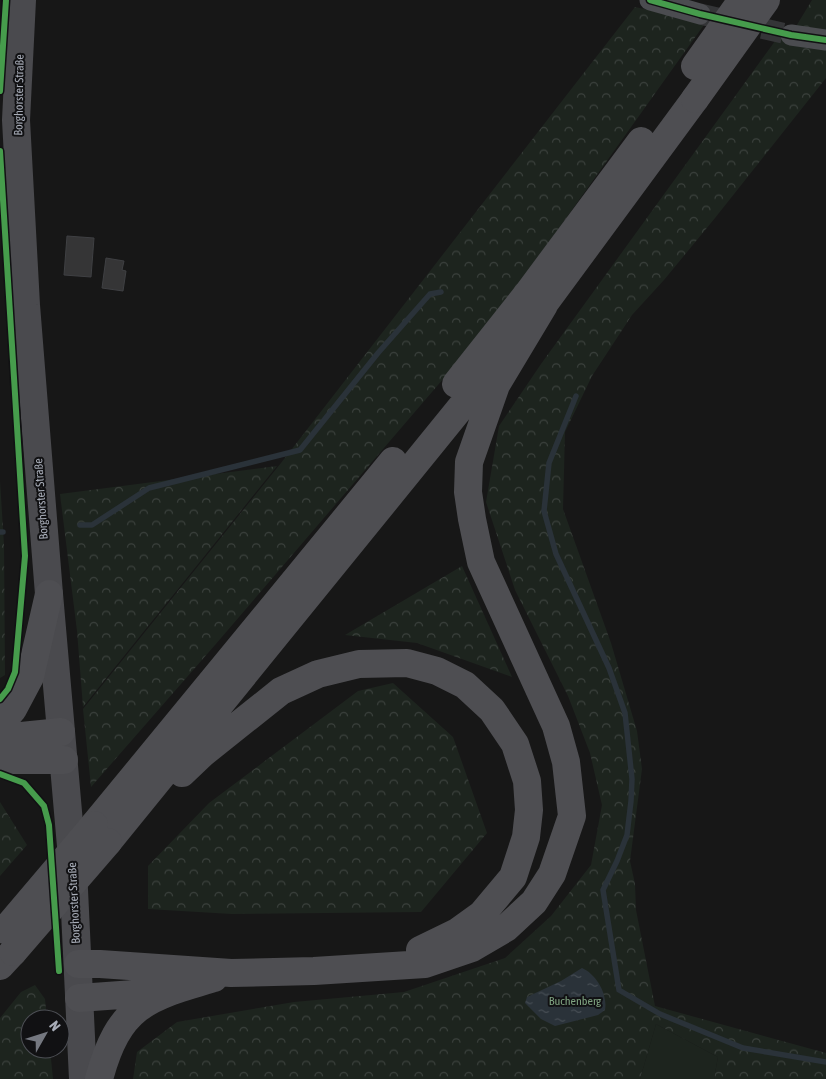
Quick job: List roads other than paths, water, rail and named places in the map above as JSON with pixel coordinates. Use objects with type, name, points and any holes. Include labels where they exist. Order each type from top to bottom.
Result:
[{"type":"highway","points":[[78,964],[231,973],[314,971],[425,964],[472,948],[506,928],[534,902],[552,874],[572,816],[566,762],[556,726],[482,562],[468,492],[469,462],[496,384],[544,306],[687,95],[742,0]]},
{"type":"highway","points":[[101,834],[436,408],[687,95],[766,0]]},
{"type":"highway","points":[[4,946],[101,834],[544,306]]},
{"type":"highway","points":[[0,724],[13,709],[30,677],[48,594]]},
{"type":"highway","points":[[101,834],[281,691],[318,674],[359,664],[407,663],[437,671],[465,685],[492,710],[514,744],[527,781],[529,810],[526,837],[513,877],[482,914],[457,932],[430,946],[375,966]]},
{"type":"highway","points":[[0,738],[62,732]]},
{"type":"highway","points":[[0,760],[64,760]]},
{"type":"highway","points":[[78,998],[165,992],[231,973]]},
{"type":"highway","points":[[99,1079],[114,1034],[125,1020],[142,1005],[165,992]]},
{"type":"main road","name":"Borghorster Straße","points":[[22,0],[16,120],[26,305],[48,594],[73,869],[83,1079]]},
{"type":"street","points":[[650,0],[700,14]]},
{"type":"street","points":[[791,35],[826,40]]},
{"type":"water","points":[[582,968],[592,975],[603,991],[605,1010],[598,1015],[555,1026],[541,1019],[525,1003],[527,997],[561,981]]},
{"type":"waterway","points":[[80,525],[92,525],[149,488],[300,450],[378,353],[430,294],[441,292]]},
{"type":"waterway","points":[[576,396],[549,463],[544,511],[556,554],[609,668],[625,713],[632,779],[627,835],[603,890],[619,990],[660,1014],[743,1048],[826,1062]]},
{"type":"tunnel","points":[[700,14],[791,35]]},
{"type":"park label","name":"Buchenberg","points":[[575,1001]]}]
